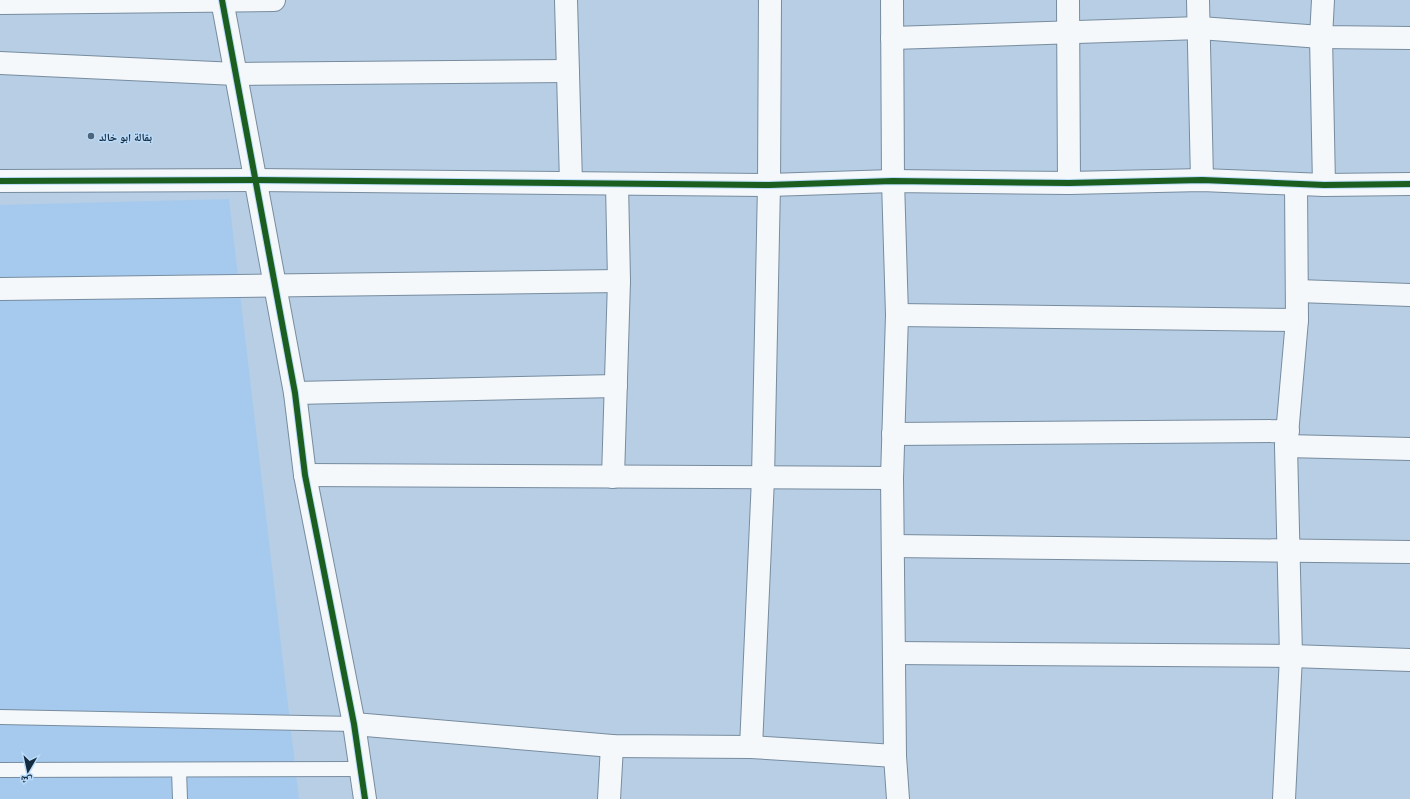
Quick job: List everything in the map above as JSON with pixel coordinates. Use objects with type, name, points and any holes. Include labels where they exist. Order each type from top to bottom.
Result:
[{"type":"street","points":[[222,0],[295,393],[305,475],[354,724],[365,799]]},
{"type":"street","points":[[0,3],[274,0]]},
{"type":"street","points":[[566,0],[571,183]]},
{"type":"street","points":[[751,747],[763,478],[770,0]]},
{"type":"street","points":[[892,0],[893,181],[897,315],[892,478],[895,756],[898,799]]},
{"type":"street","points":[[1068,0],[1069,182]]},
{"type":"street","points":[[1198,0],[1200,28],[1202,180]]},
{"type":"street","points":[[1323,0],[1321,37],[1324,185]]},
{"type":"street","points":[[892,38],[1200,28],[1321,37],[1410,38]]},
{"type":"street","points":[[0,63],[236,74],[568,71]]},
{"type":"street","points":[[0,181],[256,180],[768,185],[893,181],[1069,182],[1202,180],[1324,185],[1410,184]]},
{"type":"street","points":[[613,477],[619,281],[617,184]]},
{"type":"street","points":[[1284,799],[1291,656],[1287,438],[1297,320],[1298,291],[1296,184]]},
{"type":"street","points":[[0,289],[275,284],[619,281]]},
{"type":"street","points":[[1298,291],[1410,295]]},
{"type":"street","points":[[897,315],[1297,320]]},
{"type":"street","points":[[295,393],[616,386]]},
{"type":"street","points":[[893,434],[1287,438],[1410,450]]},
{"type":"street","points":[[305,475],[892,478]]},
{"type":"street","points":[[893,546],[1410,552]]},
{"type":"street","points":[[895,653],[1291,656],[1410,660]]},
{"type":"street","points":[[354,724],[612,746],[751,747],[895,756]]},
{"type":"street","points":[[608,799],[612,746]]},
{"type":"lane","points":[[0,717],[354,724]]},
{"type":"lane","points":[[0,770],[360,770]]},
{"type":"lane","points":[[179,770],[180,799]]},
{"type":"shaded area","points":[[229,199],[299,799],[0,799],[0,205]]},
{"type":"cycle path","points":[[222,0],[295,393],[305,475],[354,724],[365,799]]},
{"type":"cycle path","points":[[0,181],[256,180],[769,185],[893,181],[1069,183],[1202,180],[1324,185],[1410,184]]},
{"type":"place","name":"بقالة ابو خالد","points":[[91,136]]}]
